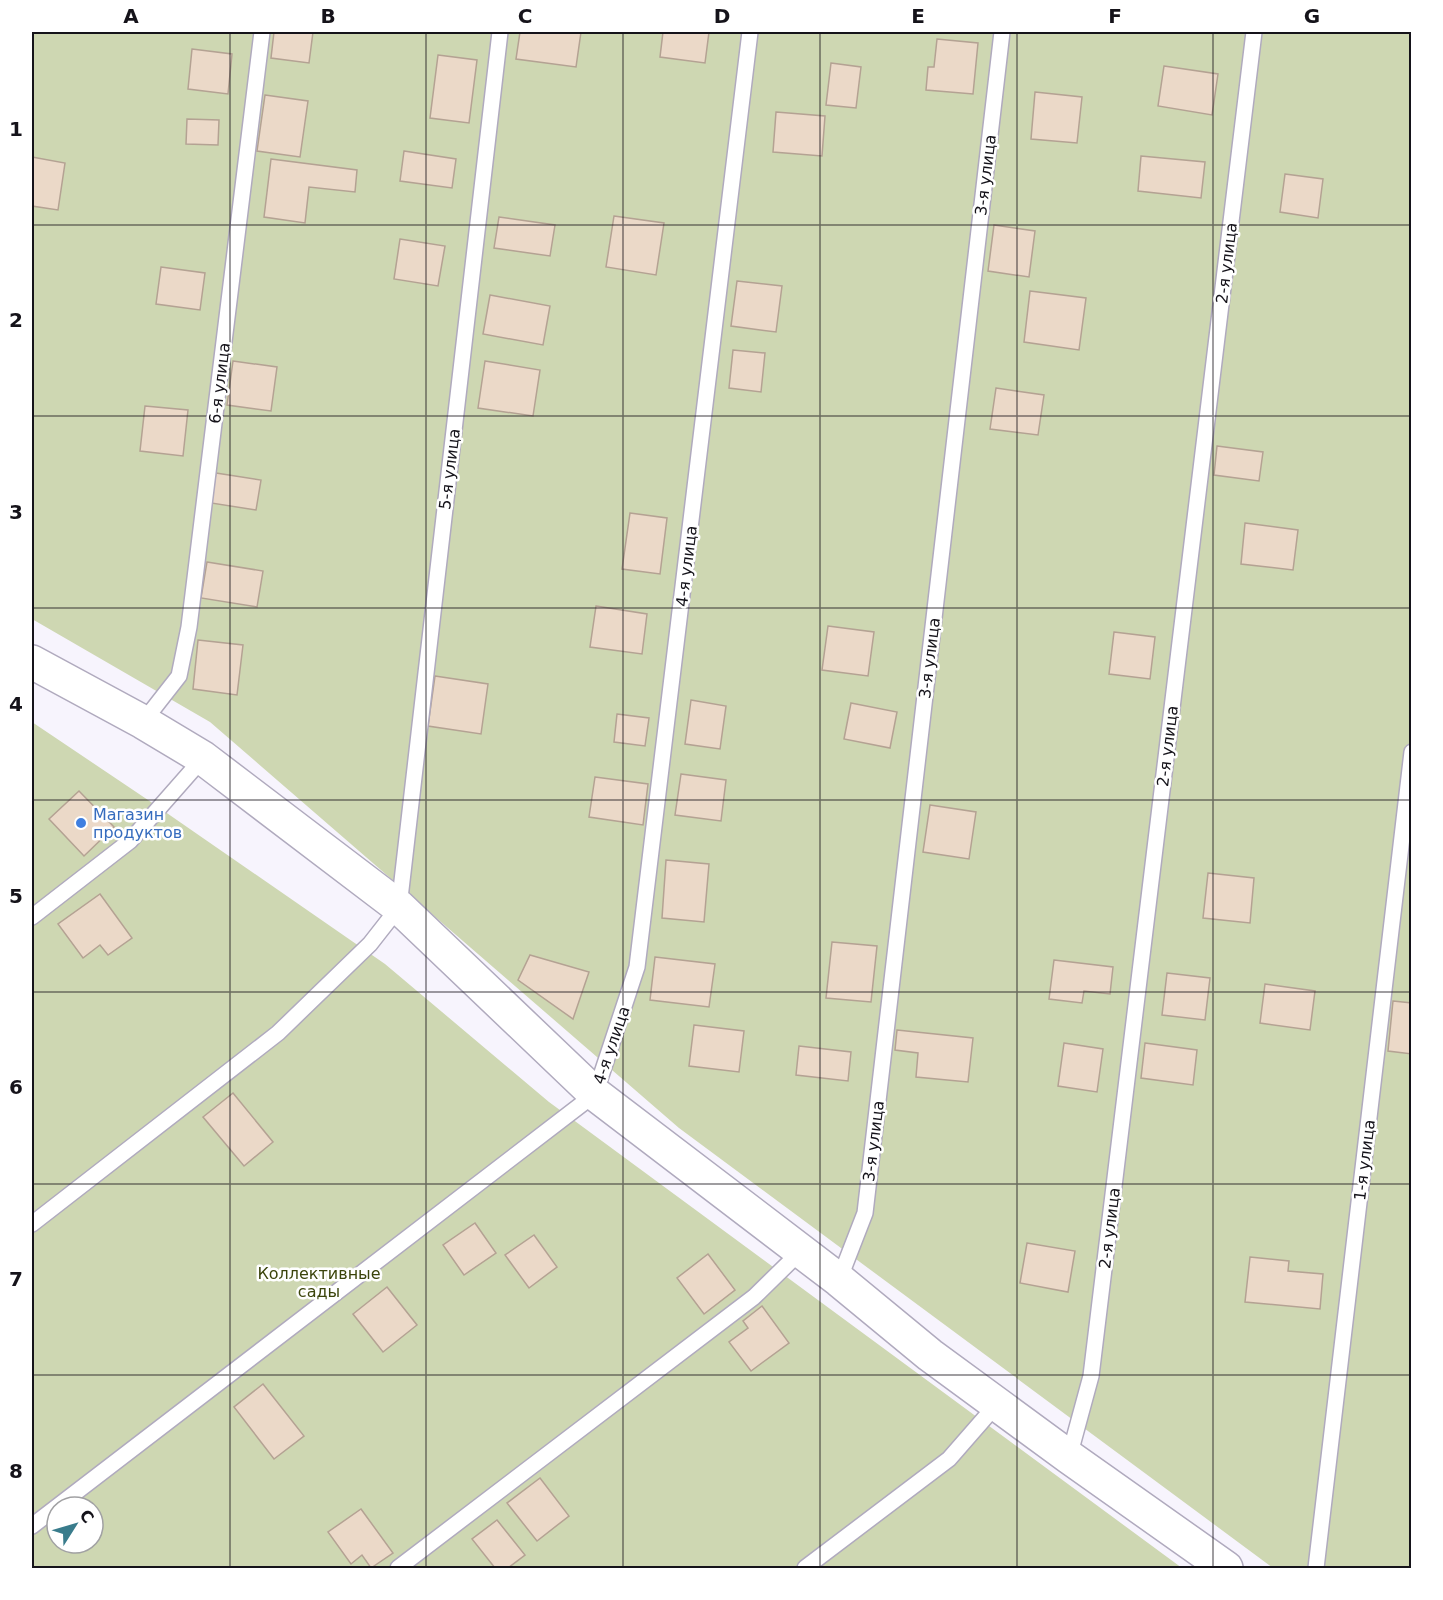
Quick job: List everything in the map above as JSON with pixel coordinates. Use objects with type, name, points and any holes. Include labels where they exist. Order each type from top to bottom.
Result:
[{"type":"street","points":[[32,662],[204,758],[399,907],[595,1094],[839,1280],[930,1355],[1216,1566]]},
{"type":"lane","name":"6-я улица","points":[[143,722],[179,676],[189,627],[262,32]]},
{"type":"lane","name":"5-я улица","points":[[399,907],[500,32]]},
{"type":"lane","name":"4-я улица","points":[[595,1094],[638,967],[750,32]]},
{"type":"lane","name":"3-я улица","points":[[839,1280],[865,1213],[1002,32]]},
{"type":"lane","name":"2-я улица","points":[[1069,1457],[1091,1376],[1254,32]]},
{"type":"lane","name":"1-я улица","points":[[1316,1569],[1412,752]]},
{"type":"lane","points":[[32,917],[130,841],[204,758]]},
{"type":"lane","points":[[32,1224],[278,1033],[370,944],[399,907]]},
{"type":"lane","points":[[32,1526],[595,1094]]},
{"type":"lane","points":[[398,1569],[754,1298],[801,1251]]},
{"type":"lane","points":[[805,1569],[949,1459],[997,1404]]},
{"type":"green space","points":[[32,32],[1411,32],[1411,1568],[1273,1568],[679,1128],[210,722],[32,619]]},
{"type":"green space","name":"Коллективные сады","points":[[32,722],[385,964],[549,1102],[1182,1568],[32,1568]]},
{"type":"building","points":[[274,32],[313,32],[309,63],[271,58]]},
{"type":"building","points":[[520,32],[581,32],[576,67],[516,59]]},
{"type":"building","points":[[663,32],[709,32],[705,63],[660,57]]},
{"type":"building","points":[[937,39],[978,43],[973,94],[926,90],[928,67],[934,67]]},
{"type":"building","points":[[192,49],[232,54],[228,94],[188,89]]},
{"type":"building","points":[[438,55],[477,60],[469,123],[430,118]]},
{"type":"building","points":[[831,63],[861,67],[856,108],[826,105]]},
{"type":"building","points":[[1164,66],[1218,74],[1212,115],[1158,106]]},
{"type":"building","points":[[1035,92],[1082,97],[1077,143],[1031,139]]},
{"type":"building","points":[[265,95],[308,101],[300,157],[257,151]]},
{"type":"building","points":[[776,112],[825,116],[822,156],[773,152]]},
{"type":"building","points":[[187,119],[219,120],[218,145],[186,144]]},
{"type":"building","points":[[404,151],[456,159],[452,188],[400,181]]},
{"type":"building","points":[[1141,156],[1205,162],[1201,198],[1138,191]]},
{"type":"building","points":[[32,157],[65,163],[58,210],[32,206]]},
{"type":"building","points":[[271,159],[357,170],[355,192],[309,187],[305,223],[264,217]]},
{"type":"building","points":[[1285,174],[1323,179],[1318,218],[1280,212]]},
{"type":"building","points":[[614,216],[664,223],[656,275],[606,267]]},
{"type":"building","points":[[499,217],[555,225],[550,256],[494,248]]},
{"type":"building","points":[[994,225],[1035,231],[1029,277],[988,271]]},
{"type":"building","points":[[400,239],[445,246],[438,286],[394,279]]},
{"type":"building","points":[[161,267],[205,273],[200,310],[156,304]]},
{"type":"building","points":[[737,281],[782,286],[776,332],[731,326]]},
{"type":"building","points":[[1030,291],[1086,298],[1079,350],[1024,342]]},
{"type":"building","points":[[490,295],[550,306],[543,345],[483,334]]},
{"type":"building","points":[[733,350],[765,353],[761,392],[729,388]]},
{"type":"building","points":[[233,361],[277,367],[271,411],[227,405]]},
{"type":"building","points":[[485,361],[540,370],[533,416],[478,408]]},
{"type":"building","points":[[996,388],[1044,395],[1038,435],[990,429]]},
{"type":"building","points":[[145,406],[188,410],[183,456],[140,451]]},
{"type":"building","points":[[1217,446],[1263,452],[1259,481],[1214,475]]},
{"type":"building","points":[[216,473],[261,480],[256,510],[211,503]]},
{"type":"building","points":[[630,513],[667,518],[660,574],[622,569]]},
{"type":"building","points":[[1245,523],[1298,530],[1293,570],[1241,564]]},
{"type":"building","points":[[207,562],[263,571],[257,607],[201,598]]},
{"type":"building","points":[[596,606],[647,614],[642,654],[590,647]]},
{"type":"building","points":[[828,626],[874,632],[868,676],[822,670]]},
{"type":"building","points":[[1114,632],[1155,637],[1150,679],[1109,674]]},
{"type":"building","points":[[198,640],[243,645],[237,695],[193,689]]},
{"type":"building","points":[[435,676],[488,684],[481,734],[428,726]]},
{"type":"building","points":[[691,700],[726,706],[720,749],[685,744]]},
{"type":"building","points":[[851,703],[897,712],[890,748],[844,739]]},
{"type":"building","points":[[617,714],[649,718],[645,746],[614,742]]},
{"type":"building","points":[[681,774],[726,780],[721,821],[675,815]]},
{"type":"building","points":[[595,777],[648,784],[643,825],[589,817]]},
{"type":"building","name":"Магазин продуктов","points":[[79,791],[114,827],[84,856],[49,819]]},
{"type":"building","points":[[930,805],[976,812],[969,859],[923,852]]},
{"type":"building","points":[[666,860],[709,864],[704,922],[662,918]]},
{"type":"building","points":[[1208,873],[1254,878],[1250,923],[1203,918]]},
{"type":"building","points":[[100,894],[132,938],[108,955],[100,945],[83,958],[58,924]]},
{"type":"building","points":[[832,942],[877,946],[871,1002],[826,998]]},
{"type":"building","points":[[530,955],[589,972],[573,1019],[518,980]]},
{"type":"building","points":[[655,957],[715,964],[709,1007],[650,1000]]},
{"type":"building","points":[[1054,960],[1113,967],[1110,994],[1084,991],[1082,1003],[1049,999]]},
{"type":"building","points":[[1167,973],[1210,978],[1205,1020],[1162,1015]]},
{"type":"building","points":[[1265,984],[1315,991],[1310,1030],[1260,1023]]},
{"type":"building","points":[[1393,1001],[1412,1003],[1412,1054],[1388,1051]]},
{"type":"building","points":[[694,1025],[744,1031],[739,1072],[689,1066]]},
{"type":"building","points":[[897,1030],[973,1038],[968,1082],[916,1077],[918,1053],[895,1050]]},
{"type":"building","points":[[1064,1043],[1103,1049],[1097,1092],[1058,1086]]},
{"type":"building","points":[[1145,1043],[1197,1050],[1193,1085],[1141,1078]]},
{"type":"building","points":[[799,1046],[851,1052],[848,1081],[796,1075]]},
{"type":"building","points":[[233,1093],[273,1142],[244,1166],[203,1117]]},
{"type":"building","points":[[475,1223],[496,1253],[464,1275],[443,1245]]},
{"type":"building","points":[[534,1235],[557,1267],[529,1288],[505,1255]]},
{"type":"building","points":[[1027,1243],[1075,1251],[1068,1292],[1020,1283]]},
{"type":"building","points":[[708,1254],[735,1290],[704,1314],[677,1278]]},
{"type":"building","points":[[1250,1257],[1289,1261],[1288,1271],[1323,1274],[1320,1309],[1245,1302]]},
{"type":"building","points":[[387,1287],[417,1325],[383,1352],[353,1314]]},
{"type":"building","points":[[762,1306],[789,1343],[751,1371],[729,1342],[748,1328],[743,1321]]},
{"type":"building","points":[[263,1384],[304,1436],[274,1459],[234,1407]]},
{"type":"building","points":[[540,1478],[569,1516],[537,1541],[507,1503]]},
{"type":"building","points":[[361,1509],[393,1553],[371,1568],[362,1555],[351,1564],[328,1532]]},
{"type":"building","points":[[497,1520],[525,1555],[508,1568],[495,1568],[472,1539]]},
{"type":"place","name":"Магазин продуктов","points":[[81,823]]}]
